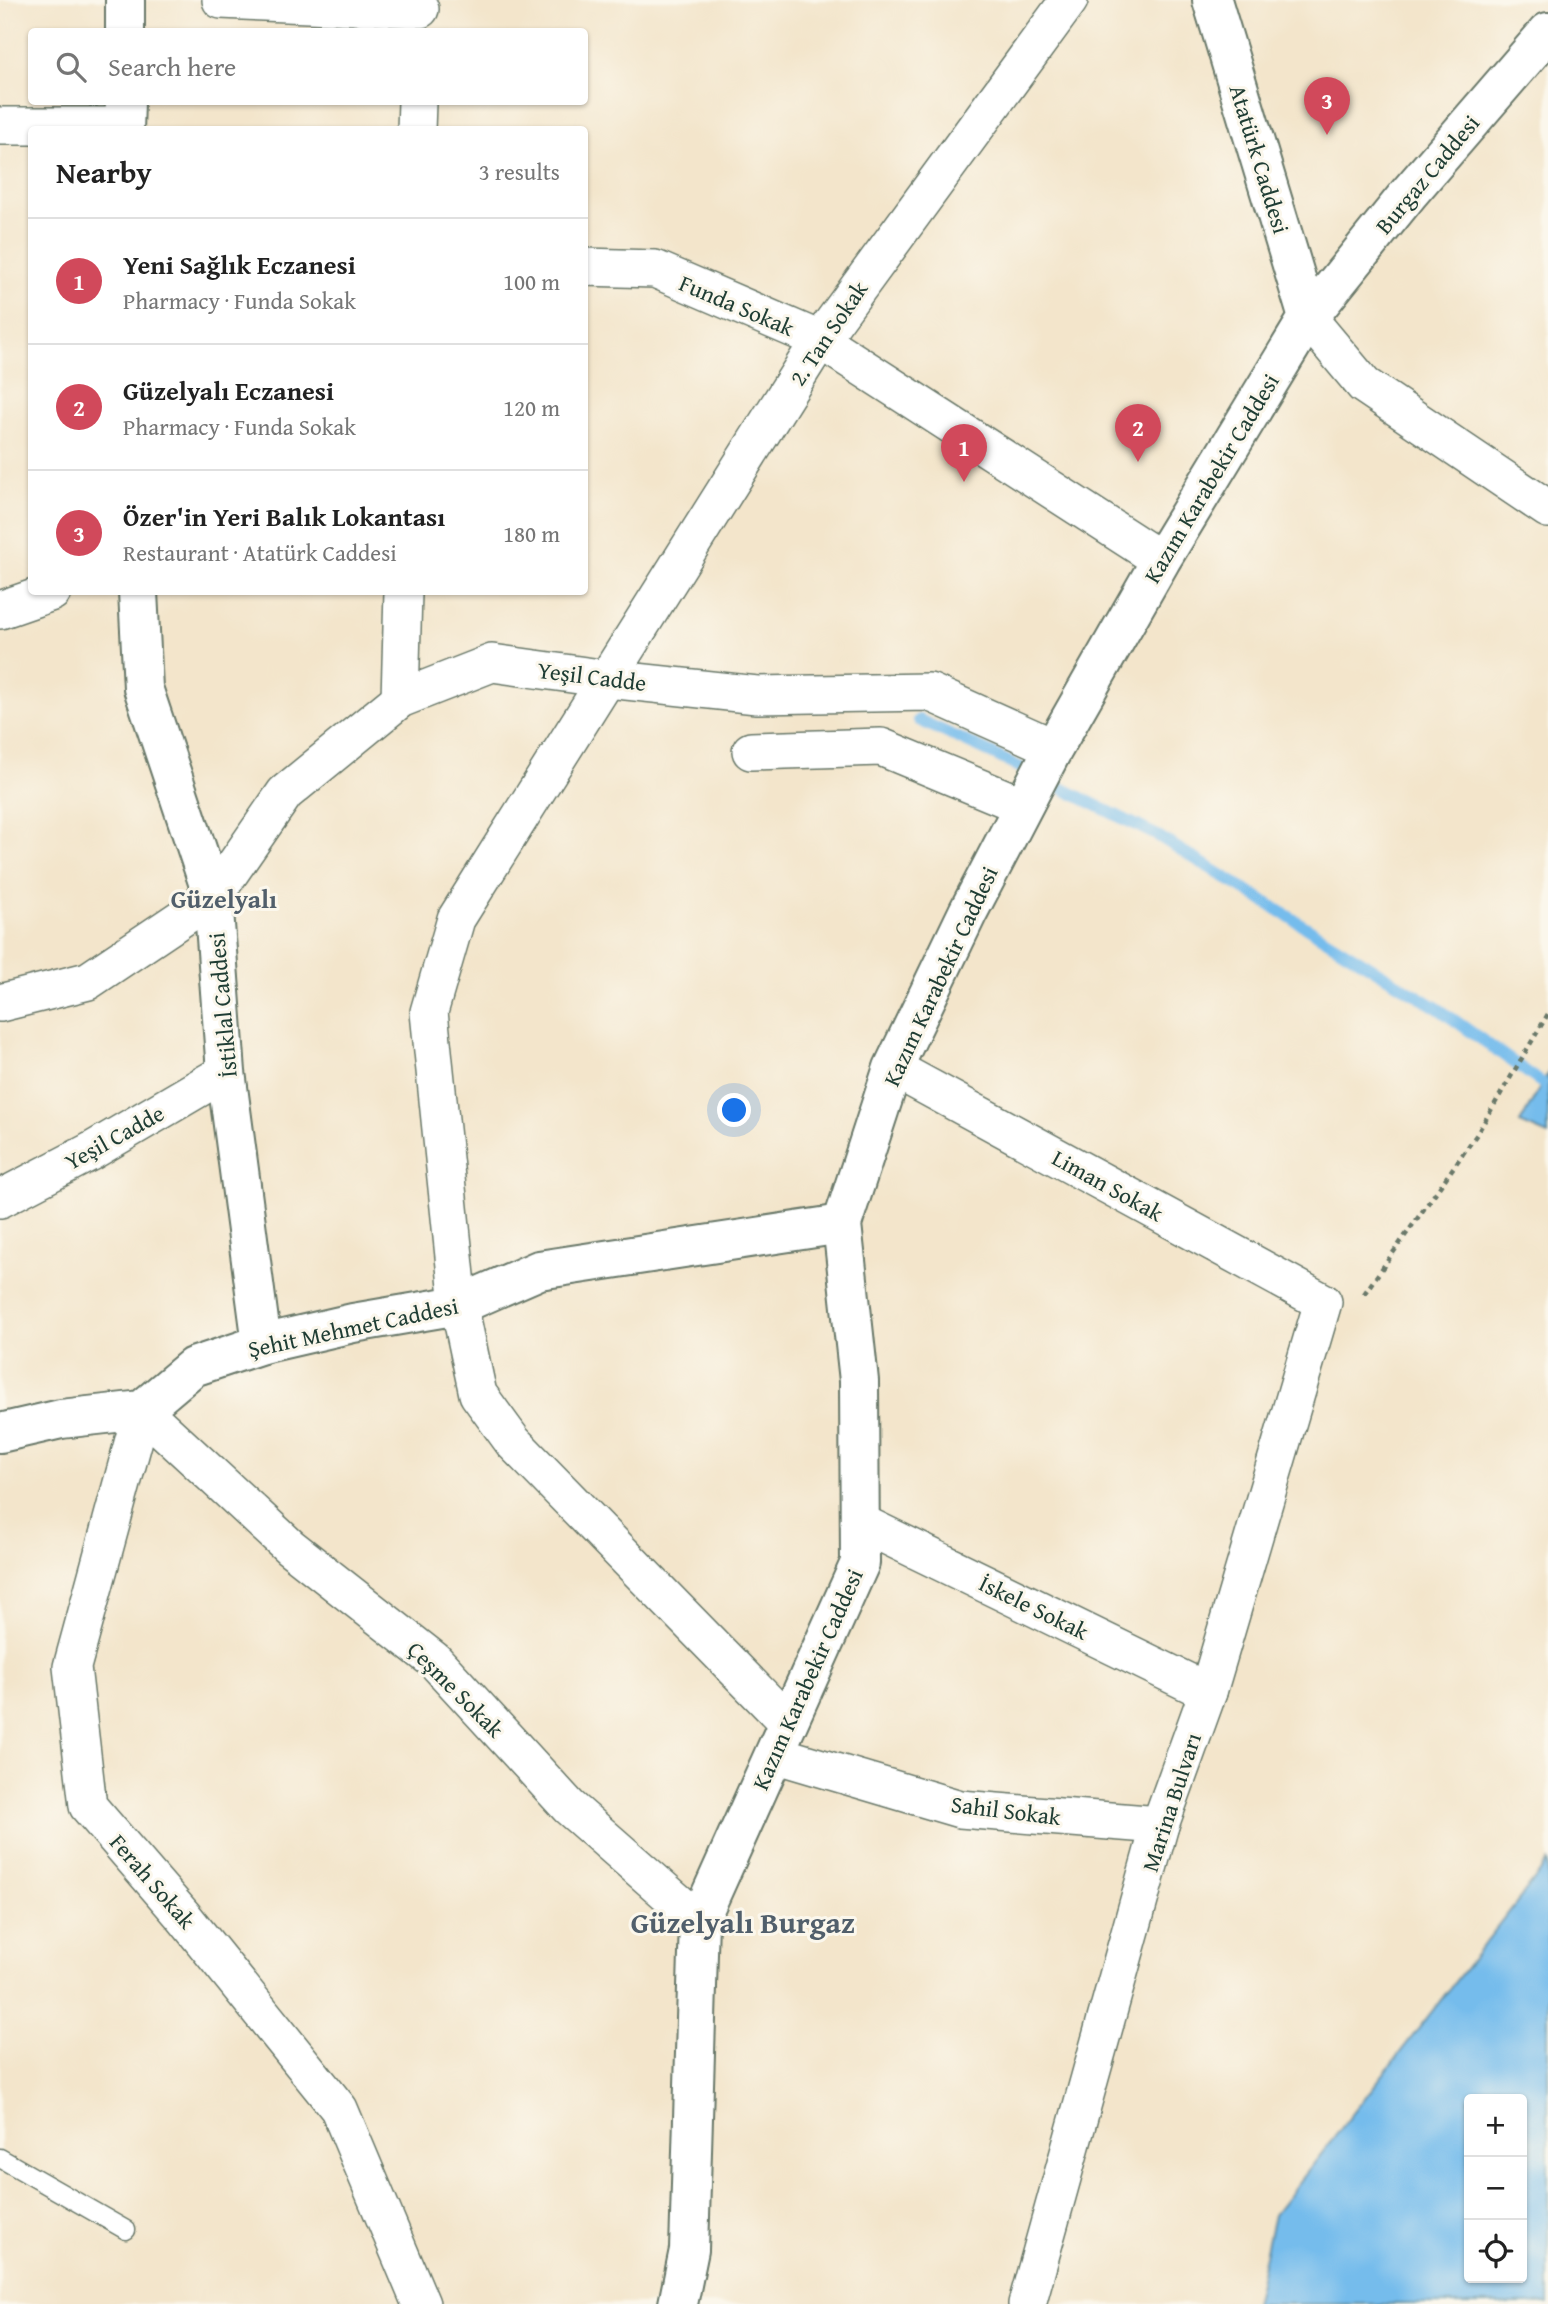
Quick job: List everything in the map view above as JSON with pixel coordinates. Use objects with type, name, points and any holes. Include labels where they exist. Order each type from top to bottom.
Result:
[{"type":"main road","points":[[125,0],[125,28]]},
{"type":"main road","name":"Atatürk Caddesi","points":[[1212,0],[1308,318]]},
{"type":"main road","name":"Burgaz Caddesi","points":[[1308,318],[1409,193],[1548,32]]},
{"type":"main road","name":"Kazım Karabekir Caddesi","points":[[678,2304],[689,2250],[699,1921],[860,1563],[859,1381],[842,1224],[893,1068],[968,912],[1053,750],[1161,560],[1308,318]]},
{"type":"main road","name":"İstiklal Caddesi","points":[[138,595],[143,688],[213,897],[226,1072],[262,1344]]},
{"type":"main road","name":"Şehit Mehmet Caddesi","points":[[142,1410],[193,1367],[262,1344],[353,1323],[459,1305],[539,1270],[842,1224]]},
{"type":"main road","points":[[0,1433],[61,1419],[142,1410]]},
{"type":"street","points":[[221,0],[419,14]]},
{"type":"street","name":"2. Tan Sokak","points":[[781,1738],[513,1442],[478,1394],[459,1305],[429,1012],[456,919],[820,340],[1069,0]]},
{"type":"street","points":[[416,126],[417,105]]},
{"type":"street","points":[[0,127],[124,119]]},
{"type":"street","name":"Funda Sokak","points":[[588,267],[655,269],[820,340],[1161,560]]},
{"type":"street","points":[[1308,318],[1364,385],[1548,509]]},
{"type":"street","points":[[0,610],[43,595]]},
{"type":"street","points":[[400,699],[403,595]]},
{"type":"street","name":"Yeşil Cadde","points":[[213,897],[285,793],[400,699],[492,663],[757,695],[929,692],[1053,750]]},
{"type":"street","points":[[751,751],[881,747],[1024,804]]},
{"type":"street","points":[[0,1003],[88,981],[213,897]]},
{"type":"street","name":"Liman Sokak","points":[[893,1068],[1323,1302]]},
{"type":"street","name":"Yeşil Cadde","points":[[0,1199],[90,1152],[226,1072]]},
{"type":"street","name":"Marina Bulvarı","points":[[1027,2304],[1160,1825],[1208,1692],[1323,1302]]},
{"type":"street","name":"Çeşme Sokak","points":[[142,1410],[290,1547],[435,1661],[569,1807],[699,1921]]},
{"type":"street","name":"Ferah Sokak","points":[[142,1410],[72,1667],[88,1806],[184,1917],[339,2109],[421,2304]]},
{"type":"street","name":"İskele Sokak","points":[[859,1522],[1208,1692]]},
{"type":"street","name":"Sahil Sokak","points":[[781,1738],[960,1809],[1160,1825]]},
{"type":"lane","points":[[0,2158],[126,2230]]},
{"type":"path","points":[[1323,1302],[1362,1297],[1477,1134],[1548,1014]]},
{"type":"water","points":[[1548,1073],[1548,1135],[1520,1123]]},
{"type":"water","points":[[1548,1862],[1548,2304],[1254,2304],[1274,2215]]},
{"type":"waterway","points":[[919,720],[1158,836],[1439,1009],[1542,1083]]},
{"type":"place","name":"Özer'in Yeri Balık Lokantası","points":[[1327,135]]},
{"type":"place","name":"Güzelyalı Eczanesi","points":[[1138,462]]},
{"type":"place","name":"Yeni Sağlık Eczanesi","points":[[964,482]]},
{"type":"district","name":"Güzelyalı","points":[[224,898]]},
{"type":"district","name":"Güzelyalı Burgaz","points":[[743,1922]]}]
